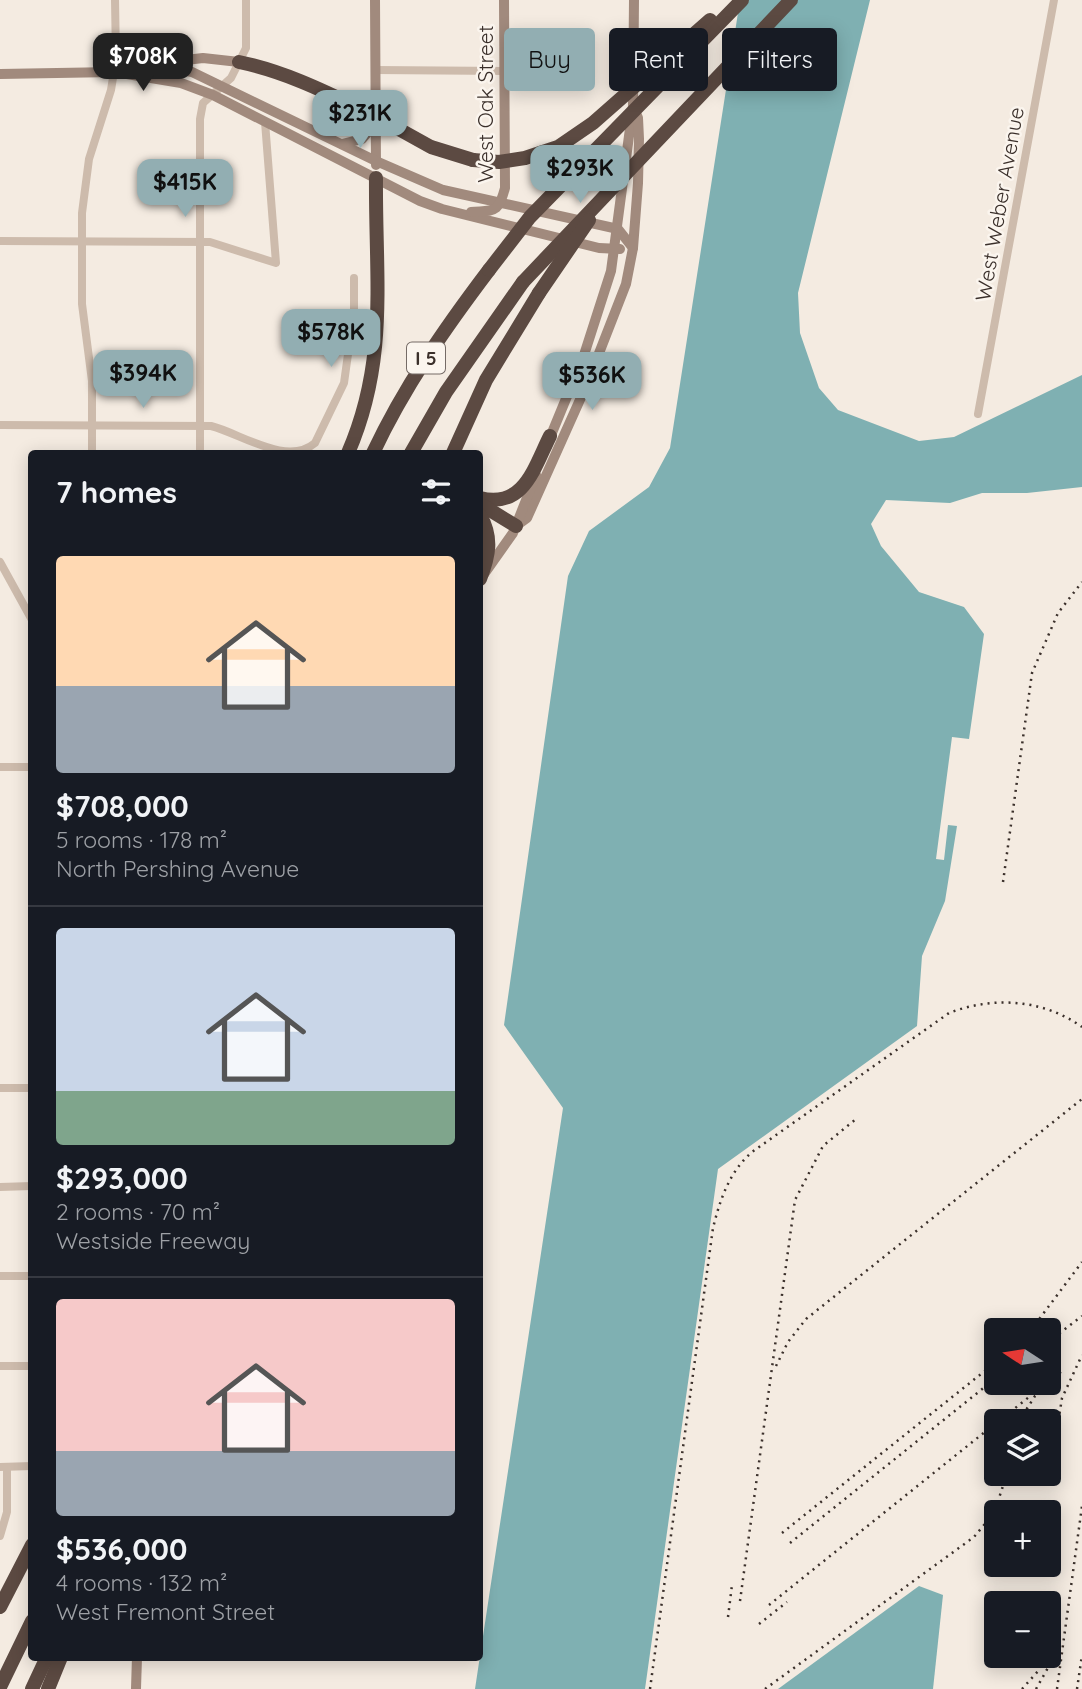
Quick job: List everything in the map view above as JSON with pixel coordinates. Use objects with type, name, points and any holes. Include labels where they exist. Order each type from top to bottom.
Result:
[{"type":"highway","points":[[239,62],[303,80],[431,147],[473,160],[499,162],[525,158],[558,147],[580,134],[736,0]]},
{"type":"highway","name":"I 5","points":[[375,450],[411,380],[449,322],[530,217],[742,0]]},
{"type":"highway","name":"I 5","points":[[413,450],[446,392],[523,282],[790,0]]},
{"type":"highway","points":[[349,450],[364,411],[377,349],[376,178]]},
{"type":"highway","points":[[454,450],[486,380],[539,293],[614,185]]},
{"type":"highway","points":[[483,498],[505,499],[521,490],[550,436]]},
{"type":"highway","points":[[483,506],[514,530]]},
{"type":"highway","points":[[483,515],[514,530]]},
{"type":"highway","points":[[483,523],[489,541],[483,570]]},
{"type":"highway","points":[[0,1607],[28,1553]]},
{"type":"highway","points":[[0,1687],[28,1629]]},
{"type":"highway","points":[[32,1689],[45,1661]]},
{"type":"highway","points":[[48,1689],[59,1661]]},
{"type":"main road","points":[[375,0],[376,178]]},
{"type":"main road","name":"West Oak Street","points":[[504,0],[505,28]]},
{"type":"main road","points":[[483,575],[499,556],[514,530],[584,355],[611,271],[632,106],[634,0]]},
{"type":"main road","points":[[0,74],[114,72],[169,61],[203,58],[239,62]]},
{"type":"main road","points":[[154,65],[192,72],[376,161],[443,190],[618,229],[633,248]]},
{"type":"main road","points":[[114,72],[129,77],[181,83],[213,95],[420,201],[458,214],[615,250],[633,248]]},
{"type":"main road","name":"West Oak Street","points":[[458,214],[493,211],[501,204],[505,188],[506,91]]},
{"type":"main road","points":[[514,530],[527,518],[626,284],[633,248],[639,139],[638,118],[632,106]]},
{"type":"main road","points":[[265,122],[280,121],[314,137],[325,136]]},
{"type":"main road","points":[[341,144],[362,139],[375,122]]},
{"type":"main road","points":[[563,407],[568,426]]},
{"type":"main road","points":[[136,1661],[136,1689]]},
{"type":"street","points":[[92,450],[92,382],[82,304],[81,241],[84,186],[89,159],[114,72],[116,0]]},
{"type":"street","points":[[200,450],[200,119],[203,103],[224,86],[246,48],[246,0]]},
{"type":"street","name":"West Weber Avenue","points":[[978,414],[1054,0]]},
{"type":"street","points":[[375,70],[504,71]]},
{"type":"street","points":[[0,241],[210,242],[276,263],[265,122]]},
{"type":"street","points":[[298,450],[315,443],[341,390],[354,311],[354,278]]},
{"type":"street","points":[[0,425],[199,425],[228,430],[272,450]]},
{"type":"street","points":[[0,562],[28,613]]},
{"type":"street","points":[[0,766],[28,767]]},
{"type":"street","points":[[0,1088],[28,1088]]},
{"type":"street","points":[[0,1187],[28,1186]]},
{"type":"street","points":[[0,1276],[28,1276]]},
{"type":"street","points":[[0,1366],[28,1366]]},
{"type":"street","points":[[0,1536],[8,1512],[4,1467],[28,1466]]},
{"type":"water","points":[[740,0],[870,0],[798,293],[800,333],[819,388],[838,410],[919,441],[954,437],[1082,375],[1082,487],[1027,493],[982,493],[950,503],[886,500],[871,524],[881,546],[919,592],[964,607],[984,634],[969,739],[952,737],[936,859],[944,860],[948,825],[957,826],[945,901],[922,956],[917,1026],[718,1169],[645,1689],[475,1689],[479,1661],[483,1661],[483,1636],[563,1108],[504,1025],[568,576],[589,531],[649,487],[670,448],[726,91],[837,91],[837,28],[736,28]]},
{"type":"water","points":[[919,1586],[943,1595],[933,1689],[778,1689]]},
{"type":"railway","points":[[1003,882],[1032,673],[1058,613],[1082,582]]},
{"type":"railway","points":[[650,1689],[713,1228],[731,1177],[752,1152],[949,1013],[983,1004],[1017,1003],[1051,1011],[1082,1027]]},
{"type":"railway","points":[[776,1366],[788,1342],[806,1319],[1082,1099]]},
{"type":"railway","points":[[740,1601],[795,1200],[823,1146],[856,1119]]},
{"type":"railway","points":[[1040,1318],[1082,1262]]},
{"type":"railway","points":[[1061,1332],[1082,1316]]},
{"type":"railway","points":[[1060,1409],[1062,1398],[1082,1355]]},
{"type":"railway","points":[[1027,1409],[1035,1396],[1064,1369]]},
{"type":"railway","points":[[782,1533],[984,1372]]},
{"type":"railway","points":[[790,1543],[984,1388]]},
{"type":"railway","points":[[1014,1409],[1029,1397]]},
{"type":"railway","points":[[769,1605],[984,1433]]},
{"type":"railway","points":[[765,1689],[974,1537],[994,1513],[1003,1486]]},
{"type":"railway","points":[[1057,1689],[1082,1506]]},
{"type":"railway","points":[[728,1617],[732,1585]]},
{"type":"railway","points":[[759,1624],[787,1602]]},
{"type":"railway","points":[[1077,1689],[1082,1655]]},
{"type":"railway","points":[[1036,1689],[1048,1668]]},
{"type":"railway","points":[[1022,1689],[1039,1670]]}]
